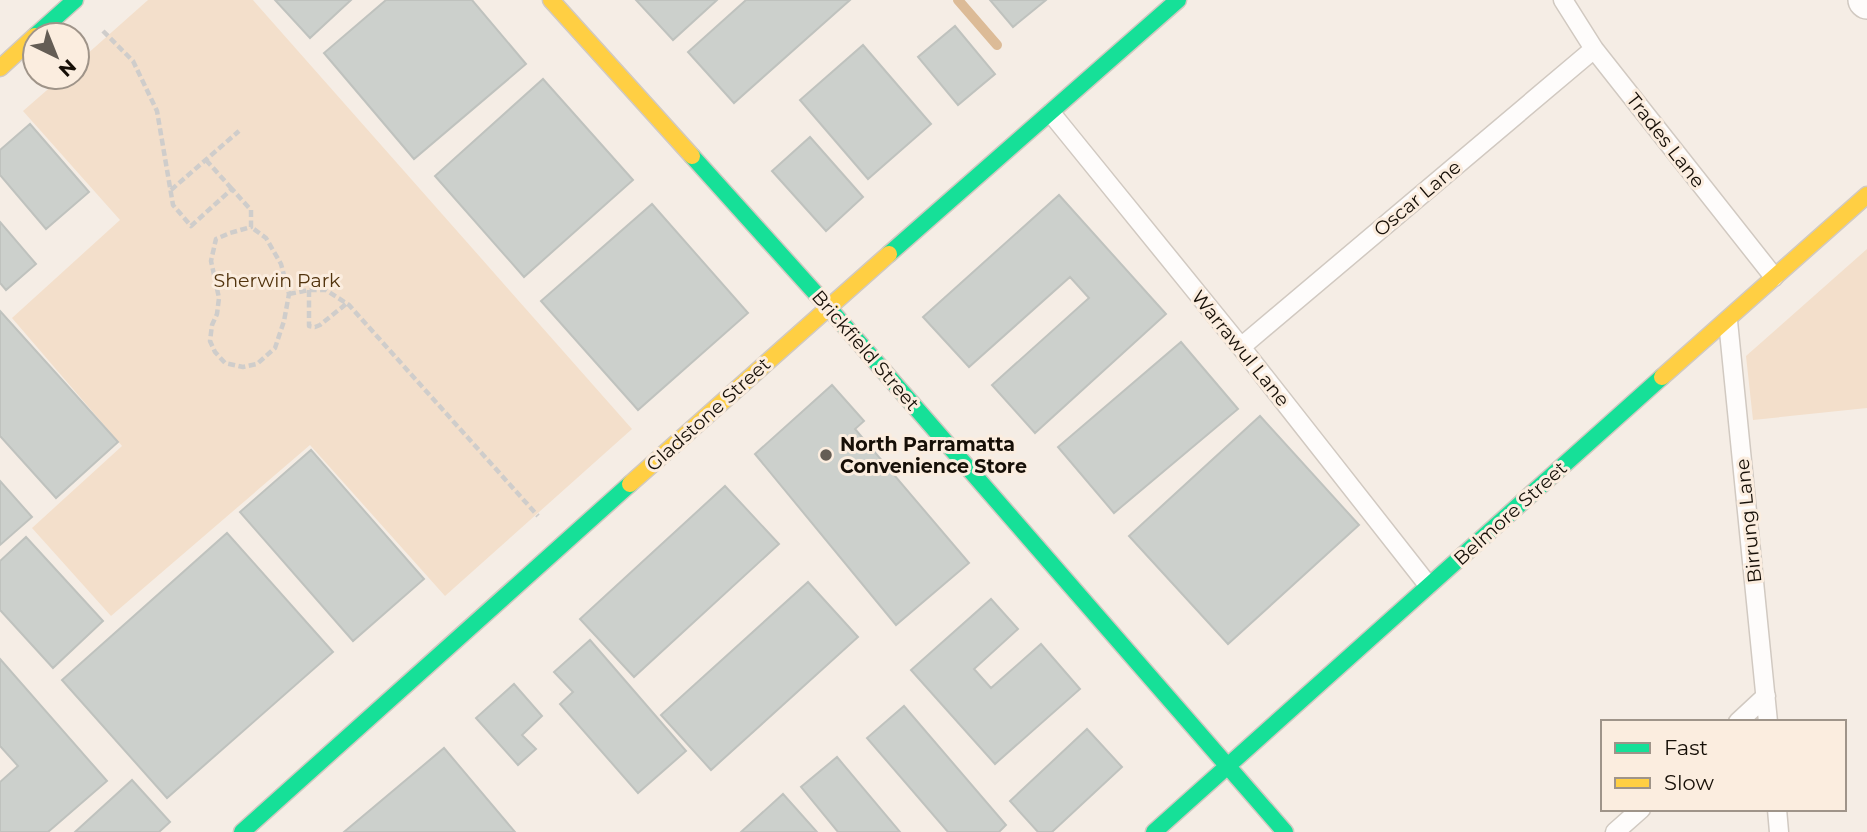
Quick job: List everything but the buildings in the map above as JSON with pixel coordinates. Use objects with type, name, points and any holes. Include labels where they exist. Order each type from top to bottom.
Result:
[{"type":"street","points":[[52,21],[75,0]]},
{"type":"street","name":"Brickfield Street","points":[[551,0],[828,307],[1285,832]]},
{"type":"street","name":"Gladstone Street","points":[[242,832],[828,307],[1178,0]]},
{"type":"street","points":[[0,68],[21,49]]},
{"type":"street","name":"Belmore Street","points":[[1154,832],[1867,195]]},
{"type":"lane","name":"Trades Lane","points":[[1563,0],[1594,50],[1774,277]]},
{"type":"lane","name":"Oscar Lane","points":[[1241,347],[1594,50]]},
{"type":"lane","name":"Warrawul Lane","points":[[1051,113],[1241,347],[1428,585]]},
{"type":"lane","name":"Birrung Lane","points":[[1727,319],[1768,720]]},
{"type":"lane","points":[[1740,720],[1766,696]]},
{"type":"lane","points":[[1615,832],[1639,811]]},
{"type":"lane","points":[[1777,811],[1779,832]]},
{"type":"path","points":[[103,31],[133,61],[157,111],[173,205],[191,226],[232,189]]},
{"type":"path","points":[[171,190],[239,131]]},
{"type":"path","points":[[206,160],[251,210],[251,228]]},
{"type":"path","points":[[251,228],[266,239],[281,264],[289,294],[275,348],[257,364],[243,367],[225,363],[210,341],[219,298],[211,261],[215,240],[251,228]]},
{"type":"path","points":[[310,290],[309,326],[320,325],[346,304]]},
{"type":"path","points":[[289,294],[326,290],[346,304],[538,516]]},
{"type":"green space","name":"Sherwin Park","points":[[148,0],[253,0],[632,429],[445,596],[310,445],[111,616],[32,528],[122,446],[12,318],[120,220],[23,111],[46,91],[91,91],[91,51]]},
{"type":"green space","points":[[1867,249],[1867,408],[1753,420],[1746,356]]},
{"type":"waterway","points":[[958,0],[997,45]]},
{"type":"traffic: fast","points":[[52,21],[75,0]]},
{"type":"traffic: fast","points":[[889,254],[1178,0]]},
{"type":"traffic: fast","points":[[692,156],[828,307],[1285,832]]},
{"type":"traffic: fast","points":[[1154,832],[1662,377]]},
{"type":"traffic: fast","points":[[242,832],[630,484]]},
{"type":"traffic: slow","points":[[551,0],[692,156]]},
{"type":"traffic: slow","points":[[0,68],[21,49]]},
{"type":"traffic: slow","points":[[1662,377],[1867,195]]},
{"type":"traffic: slow","points":[[630,484],[889,254]]},
{"type":"place","name":"North Parramatta Convenience Store","points":[[826,455]]}]
